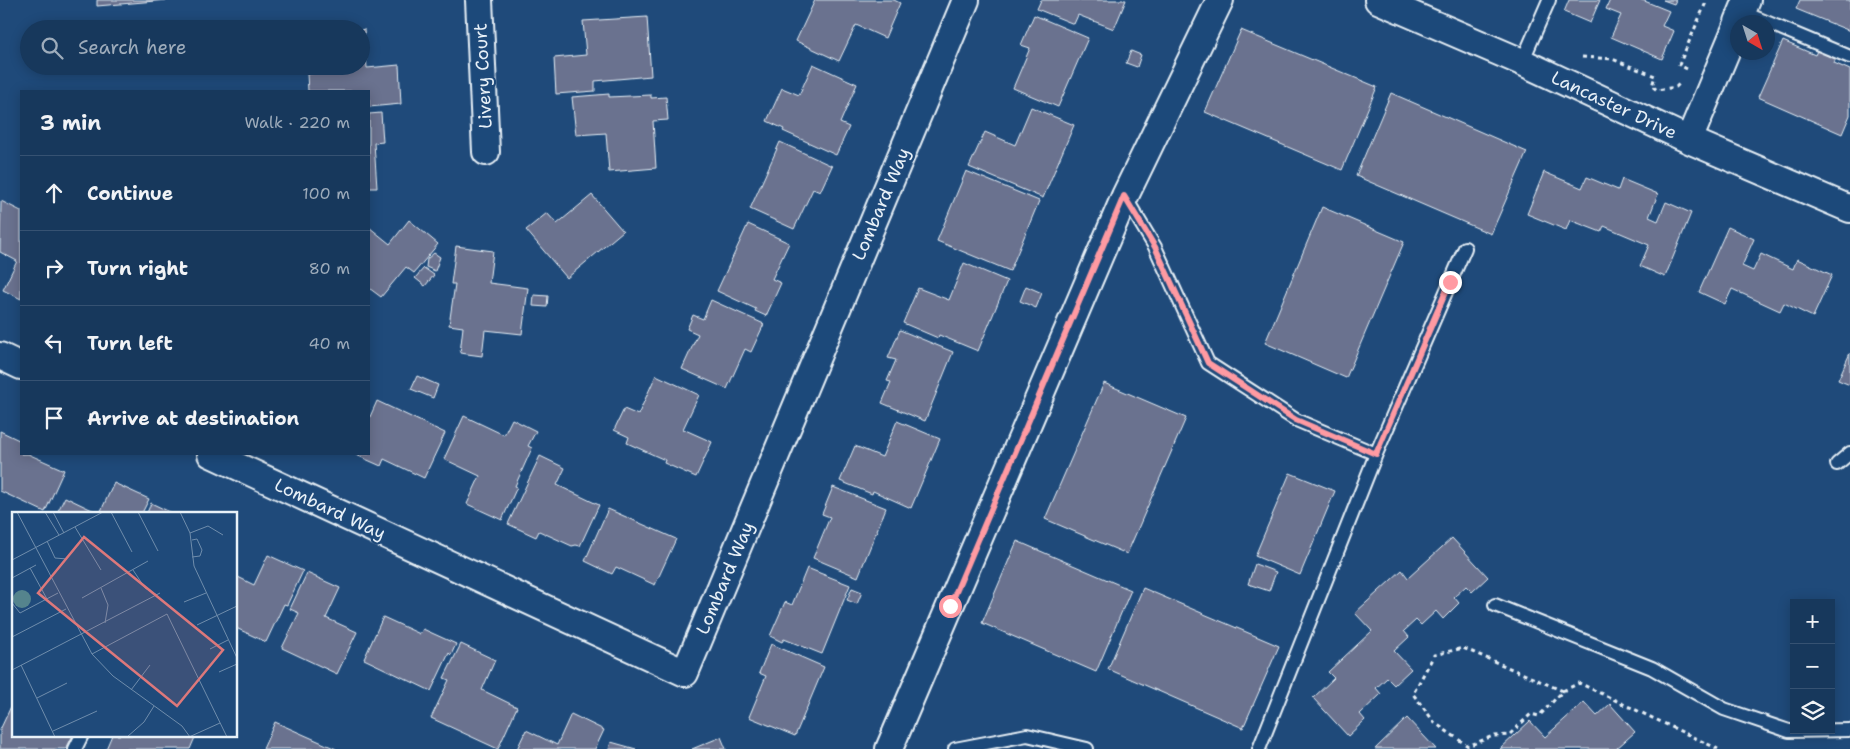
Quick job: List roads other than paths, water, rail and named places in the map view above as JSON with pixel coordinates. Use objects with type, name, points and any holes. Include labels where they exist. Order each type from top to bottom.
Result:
[{"type":"street","name":"Livery Court","points":[[479,0],[486,152]]},
{"type":"street","name":"Lombard Way","points":[[213,455],[685,674],[966,0]]},
{"type":"street","points":[[889,749],[1124,196],[1220,0]]},
{"type":"street","name":"Lancaster Drive","points":[[1378,0],[1522,62],[1689,140],[1850,209]]},
{"type":"street","points":[[1689,140],[1741,14]]},
{"type":"street","points":[[0,356],[20,366]]},
{"type":"lane","points":[[1522,62],[1549,0]]},
{"type":"lane","points":[[1741,14],[1850,57]]},
{"type":"lane","points":[[1124,196],[1155,247],[1208,363],[1296,420],[1376,454]]},
{"type":"lane","points":[[1259,749],[1376,454],[1465,248]]},
{"type":"lane","points":[[1837,464],[1850,453]]},
{"type":"lane","points":[[1495,605],[1652,668],[1724,709],[1788,731],[1850,730]]},
{"type":"lane","points":[[955,749],[1027,735],[1088,749]]},
{"type":"lane","points":[[75,749],[82,736]]}]
